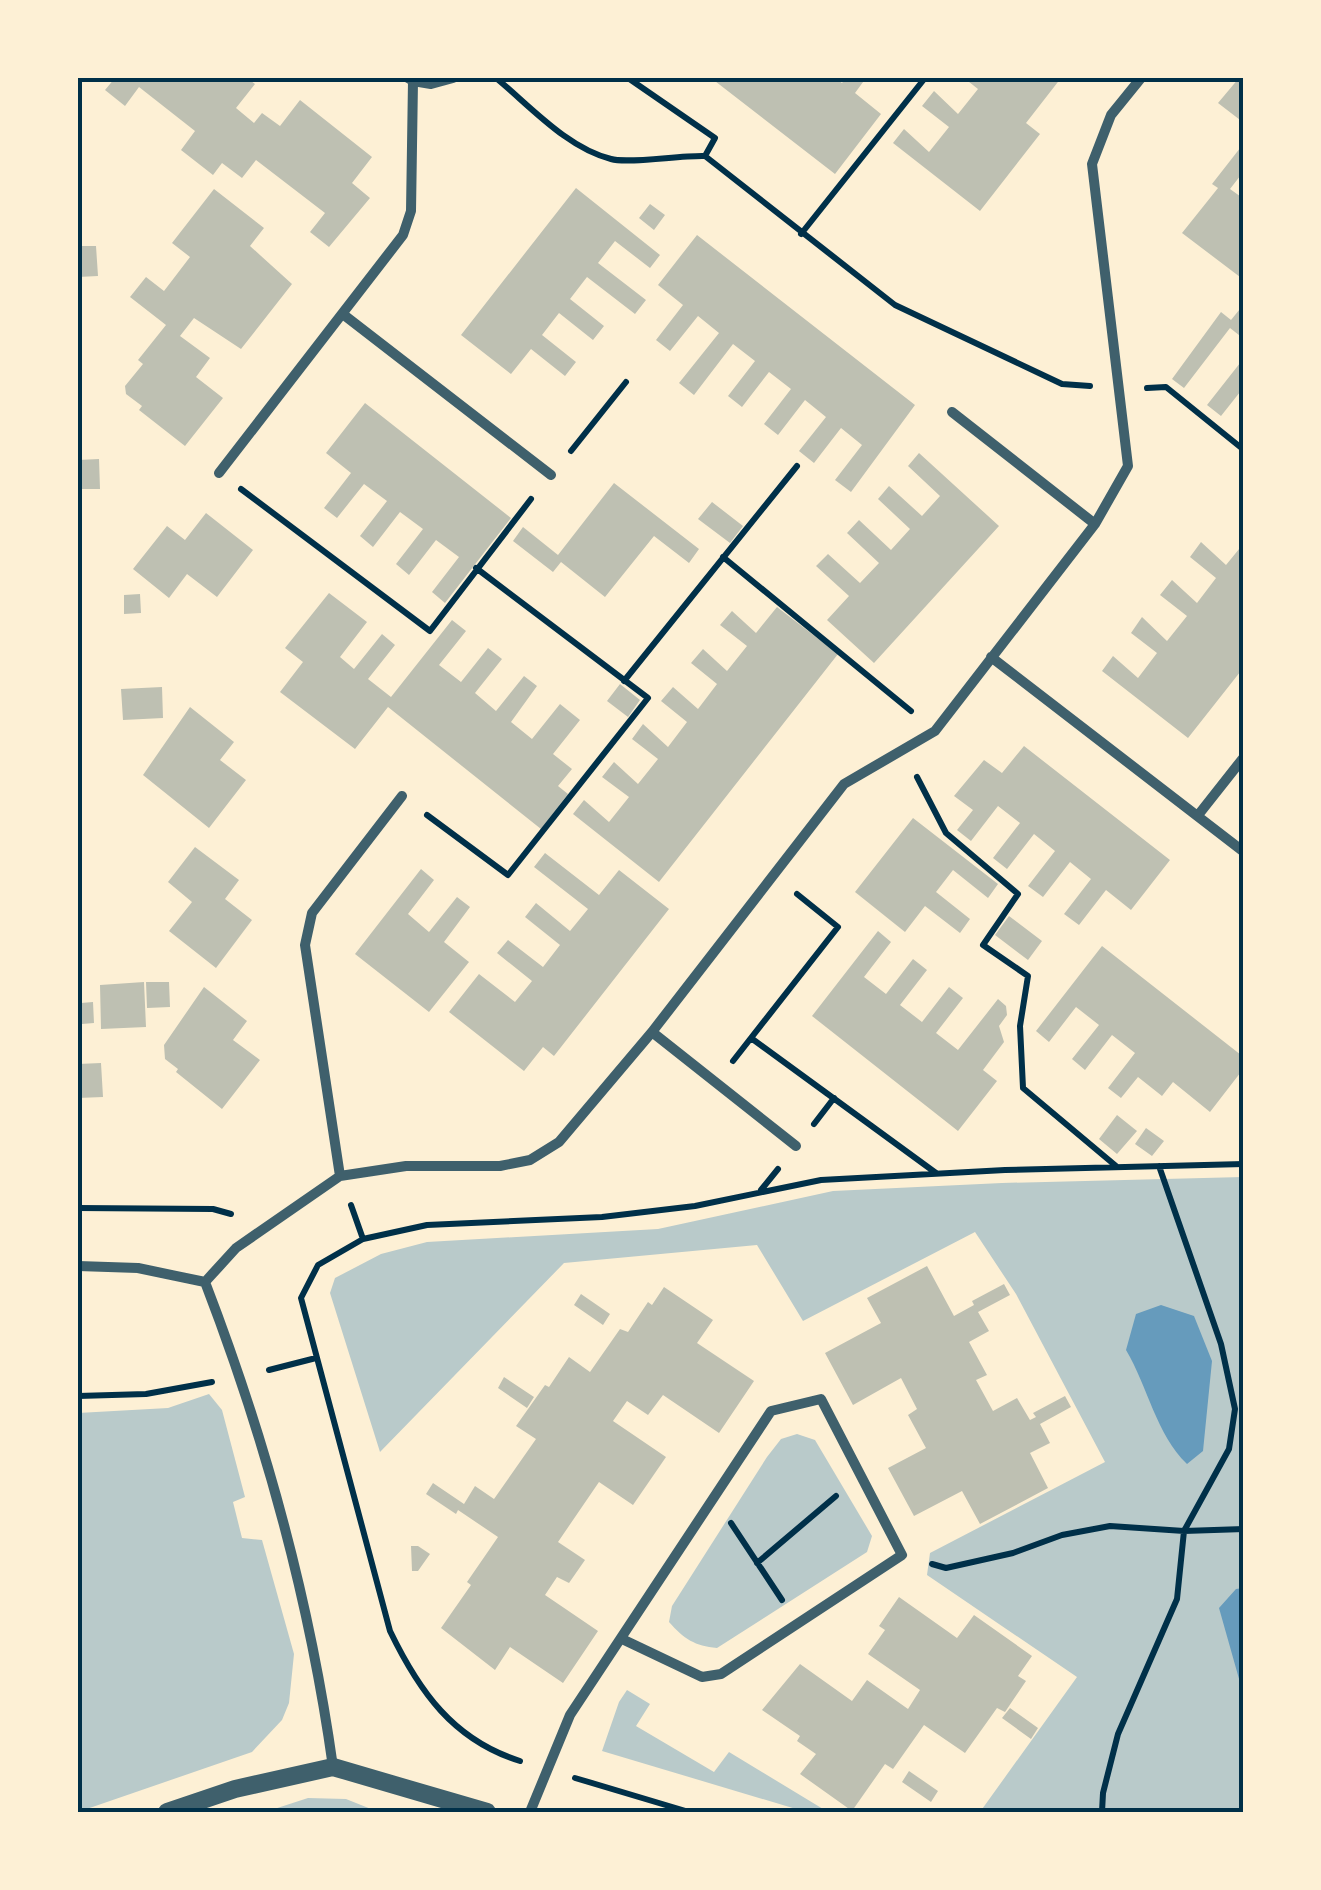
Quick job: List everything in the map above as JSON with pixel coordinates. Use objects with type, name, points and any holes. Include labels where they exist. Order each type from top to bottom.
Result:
[{"type":"street","points":[[219,473],[404,236],[411,211],[410,79],[432,84],[453,78]]},
{"type":"street","points":[[205,1282],[236,1248],[340,1176],[406,1166],[500,1166],[530,1160],[560,1142],[652,1032],[844,784],[935,731],[1095,524],[1128,466],[1092,164],[1111,115],[1141,78]]},
{"type":"street","points":[[344,315],[551,476]]},
{"type":"street","points":[[952,412],[1095,524]]},
{"type":"street","points":[[991,657],[1244,852]]},
{"type":"street","points":[[1198,814],[1244,757]]},
{"type":"street","points":[[340,1176],[305,945],[312,913],[402,796]]},
{"type":"street","points":[[652,1032],[796,1146]]},
{"type":"street","points":[[78,1266],[138,1268],[205,1282]]},
{"type":"street","points":[[205,1282],[242,1377],[320,1674],[334,1767]]},
{"type":"street","points":[[530,1812],[570,1715],[771,1411],[821,1399],[902,1554],[721,1674],[702,1677],[622,1640]]},
{"type":"street","points":[[167,1812],[235,1789],[334,1767],[488,1812]]},
{"type":"path","points":[[496,78],[572,141],[613,160],[705,156],[895,305],[1062,384],[1120,389],[1166,387],[1244,450]]},
{"type":"path","points":[[628,78],[715,138],[705,156]]},
{"type":"path","points":[[801,234],[925,78]]},
{"type":"path","points":[[219,473],[430,631],[626,382]]},
{"type":"path","points":[[624,680],[797,466]]},
{"type":"path","points":[[723,557],[935,731]]},
{"type":"path","points":[[402,796],[508,875],[648,698],[476,568]]},
{"type":"path","points":[[903,750],[946,833],[1018,894],[983,945],[1028,976],[1020,1026],[1023,1088],[1117,1168]]},
{"type":"path","points":[[717,1082],[838,927],[774,874]]},
{"type":"path","points":[[751,1038],[936,1174]]},
{"type":"path","points":[[688,1812],[497,1754],[454,1726],[412,1678],[390,1631],[301,1298],[318,1265],[363,1239],[427,1226],[602,1217],[695,1206],[821,1180],[1244,1164]]},
{"type":"path","points":[[1102,1812],[1118,1734],[1178,1599],[1184,1531],[1230,1449],[1235,1409],[1221,1344],[1159,1166]]},
{"type":"path","points":[[78,1208],[213,1209],[271,1224]]},
{"type":"path","points":[[78,1396],[146,1394],[242,1377],[316,1358]]},
{"type":"path","points":[[757,1563],[862,1474]]},
{"type":"path","points":[[714,1496],[798,1622]]},
{"type":"path","points":[[902,1554],[946,1568],[1013,1553],[1062,1535],[1110,1526],[1184,1531],[1244,1529]]},
{"type":"shaded area","points":[[1243,1177],[1243,1812],[980,1812],[1077,1677],[927,1575],[930,1553],[1105,1462],[1016,1294],[975,1232],[803,1321],[757,1245],[564,1263],[380,1452],[330,1293],[335,1278],[381,1254],[427,1242],[658,1229],[833,1191]]},
{"type":"shaded area","points":[[209,1394],[222,1410],[245,1497],[233,1502],[242,1538],[262,1540],[294,1654],[289,1703],[282,1720],[252,1752],[78,1812],[78,1413],[168,1408]]},
{"type":"shaded area","points":[[797,1434],[815,1440],[872,1536],[867,1552],[717,1648],[690,1641],[669,1622],[672,1606],[767,1457],[781,1439]]},
{"type":"shaded area","points":[[627,1690],[650,1704],[636,1726],[714,1772],[729,1752],[828,1812],[806,1812],[602,1751]]},
{"type":"shaded area","points":[[308,1798],[346,1799],[371,1809],[265,1812]]},
{"type":"water","points":[[1161,1305],[1194,1316],[1212,1361],[1203,1451],[1187,1464],[1167,1439],[1126,1350],[1136,1314]]},
{"type":"water","points":[[1244,1588],[1243,1693],[1219,1608],[1236,1589]]},
{"type":"building","points":[[115,78],[247,78],[255,84],[236,108],[254,123],[262,113],[280,126],[300,100],[372,157],[352,183],[370,198],[329,247],[310,232],[325,213],[256,160],[242,178],[222,163],[213,175],[181,150],[195,131],[139,87],[125,106],[105,90]]},
{"type":"building","points":[[711,78],[835,78],[842,83],[846,78],[866,78],[855,93],[881,114],[835,174]]},
{"type":"building","points":[[964,78],[1061,78],[1026,123],[1040,134],[980,211],[893,143],[904,129],[929,152],[949,127],[922,106],[934,91],[958,114],[978,89]]},
{"type":"building","points":[[1239,78],[1244,78],[1244,123],[1218,103]]},
{"type":"building","points":[[1244,143],[1244,171],[1230,189],[1244,199],[1244,280],[1182,233],[1218,188],[1212,184]]},
{"type":"building","points":[[576,188],[660,255],[650,268],[615,241],[598,263],[646,300],[635,314],[587,277],[570,299],[604,326],[593,340],[559,313],[542,335],[576,362],[565,376],[531,349],[511,374],[461,335]]},
{"type":"building","points":[[214,189],[264,228],[250,246],[292,284],[241,349],[194,318],[180,336],[210,358],[196,377],[223,398],[185,446],[139,410],[142,406],[126,394],[125,386],[143,364],[138,360],[166,325],[130,297],[146,277],[164,291],[190,257],[172,243]]},
{"type":"building","points":[[650,204],[665,215],[654,230],[639,218]]},
{"type":"building","points":[[697,235],[915,405],[851,492],[835,480],[862,445],[841,428],[814,463],[799,451],[826,417],[805,400],[778,435],[764,424],[791,389],[769,372],[742,407],[728,396],[755,361],[733,344],[694,395],[679,383],[719,333],[698,316],[670,351],[656,340],[683,305],[658,285]]},
{"type":"building","points":[[78,246],[96,246],[98,276],[78,277]]},
{"type":"building","points":[[1244,304],[1244,339],[1230,328],[1184,388],[1172,379],[1221,312],[1231,320]]},
{"type":"building","points":[[1244,358],[1244,387],[1221,416],[1207,405]]},
{"type":"building","points":[[365,403],[511,518],[445,603],[432,592],[459,557],[436,540],[409,575],[396,564],[423,529],[400,512],[373,547],[360,536],[387,501],[364,484],[337,518],[324,508],[351,473],[326,453]]},
{"type":"building","points":[[919,453],[999,526],[874,663],[827,620],[849,596],[816,566],[828,554],[860,583],[879,563],[847,533],[859,520],[891,550],[910,529],[878,499],[889,486],[922,516],[940,496],[908,466]]},
{"type":"building","points":[[99,459],[100,489],[80,489],[78,460]]},
{"type":"building","points":[[614,483],[699,549],[689,563],[654,536],[605,597],[561,562],[553,572],[513,541],[523,527],[558,555]]},
{"type":"building","points":[[712,502],[743,526],[730,543],[698,519]]},
{"type":"building","points":[[206,513],[253,550],[217,597],[187,574],[169,598],[133,569],[167,526],[185,540]]},
{"type":"building","points":[[1201,542],[1226,565],[1244,543],[1244,667],[1188,738],[1102,671],[1113,656],[1138,678],[1157,653],[1131,633],[1142,617],[1167,641],[1187,616],[1160,595],[1172,580],[1197,603],[1216,578],[1190,557]]},
{"type":"building","points":[[329,593],[367,622],[340,657],[354,669],[382,634],[395,645],[368,679],[391,697],[452,620],[466,631],[439,665],[461,682],[488,648],[502,659],[475,693],[496,711],[524,676],[537,686],[511,722],[532,739],[560,704],[580,720],[553,754],[572,769],[558,786],[568,794],[541,829],[388,707],[355,749],[280,692],[303,662],[285,648]]},
{"type":"building","points":[[140,594],[141,613],[124,614],[124,595]]},
{"type":"building","points":[[777,607],[838,654],[659,882],[573,814],[584,800],[609,822],[629,797],[602,777],[614,762],[638,784],[658,759],[632,739],[643,724],[668,747],[687,722],[661,701],[673,687],[698,709],[717,684],[691,663],[703,649],[727,671],[747,646],[720,625],[732,611],[756,633]]},
{"type":"building","points":[[620,684],[640,700],[628,717],[607,701]]},
{"type":"building","points":[[162,687],[163,718],[123,720],[121,689]]},
{"type":"building","points":[[190,707],[234,742],[220,760],[246,780],[209,828],[143,775]]},
{"type":"building","points":[[1024,746],[1170,860],[1131,910],[1106,890],[1079,925],[1064,914],[1091,879],[1070,862],[1043,897],[1028,886],[1055,851],[1034,834],[1007,869],[993,858],[1020,823],[998,806],[971,841],[957,830],[973,810],[954,796],[984,760],[1002,773]]},
{"type":"building","points":[[913,818],[998,884],[988,898],[953,870],[936,892],[970,919],[960,933],[925,906],[905,932],[855,892]]},
{"type":"building","points":[[195,847],[239,880],[225,899],[252,920],[216,968],[169,931],[192,902],[168,882]]},
{"type":"building","points":[[545,853],[599,895],[619,870],[669,909],[554,1056],[543,1047],[524,1071],[449,1012],[479,974],[515,1002],[532,981],[497,953],[508,940],[543,967],[560,945],[525,917],[536,903],[570,931],[588,909],[534,867]]},
{"type":"building","points":[[421,869],[434,880],[408,914],[429,932],[457,897],[470,907],[444,942],[469,962],[429,1012],[355,954]]},
{"type":"building","points":[[1009,916],[1042,941],[1028,960],[995,935]]},
{"type":"building","points":[[878,931],[891,942],[864,977],[886,994],[913,959],[927,970],[900,1005],[922,1022],[949,987],[963,998],[936,1033],[958,1050],[998,999],[1006,1006],[1007,1015],[999,1026],[1004,1042],[983,1070],[997,1081],[958,1131],[812,1016]]},
{"type":"building","points":[[1102,946],[1241,1055],[1244,1052],[1244,1068],[1210,1112],[1173,1082],[1162,1096],[1138,1077],[1121,1098],[1108,1088],[1135,1053],[1112,1035],[1085,1070],[1072,1059],[1099,1025],[1076,1007],[1049,1042],[1036,1031]]},
{"type":"building","points":[[144,982],[146,1027],[101,1029],[100,985]]},
{"type":"building","points":[[146,982],[169,982],[170,1007],[147,1008]]},
{"type":"building","points":[[204,987],[247,1021],[233,1040],[260,1060],[222,1109],[165,1059],[164,1045]]},
{"type":"building","points":[[93,1002],[94,1023],[82,1024],[81,1003]]},
{"type":"building","points":[[101,1063],[103,1097],[78,1098],[78,1064]]},
{"type":"building","points":[[1117,1115],[1137,1131],[1117,1154],[1099,1139]]},
{"type":"building","points":[[1146,1128],[1164,1141],[1152,1156],[1135,1144]]},
{"type":"building","points":[[927,1266],[954,1316],[1004,1284],[1010,1295],[978,1312],[989,1331],[969,1342],[987,1375],[976,1380],[993,1411],[1017,1398],[1030,1420],[1036,1417],[1033,1413],[1065,1396],[1071,1407],[1040,1424],[1050,1443],[1030,1453],[1048,1488],[980,1524],[962,1491],[914,1516],[888,1468],[926,1448],[908,1415],[917,1409],[901,1378],[853,1405],[825,1353],[881,1323],[867,1298]]},
{"type":"building","points":[[664,1287],[713,1320],[697,1343],[754,1381],[719,1433],[663,1395],[648,1415],[627,1401],[613,1421],[666,1457],[633,1505],[599,1482],[558,1542],[585,1560],[569,1583],[557,1577],[545,1595],[598,1631],[563,1683],[510,1647],[495,1670],[441,1628],[498,1537],[426,1494],[433,1483],[464,1504],[475,1486],[494,1499],[536,1439],[516,1426],[545,1385],[549,1387],[569,1357],[590,1372],[620,1329],[628,1332],[648,1302],[652,1305]]},
{"type":"building","points":[[581,1294],[610,1314],[603,1325],[574,1305]]},
{"type":"building","points":[[504,1377],[534,1397],[527,1408],[498,1388]]},
{"type":"building","points":[[411,1546],[430,1554],[418,1571],[412,1571]]},
{"type":"building","points":[[899,1597],[957,1638],[974,1615],[1032,1656],[1018,1676],[1026,1681],[1005,1712],[997,1708],[965,1753],[924,1725],[893,1769],[885,1764],[852,1811],[800,1774],[816,1754],[797,1741],[800,1736],[762,1710],[800,1664],[852,1701],[867,1680],[908,1709],[920,1690],[868,1654],[885,1630],[879,1626]]},
{"type":"building","points":[[1010,1708],[1038,1728],[1031,1739],[1002,1718]]},
{"type":"building","points":[[909,1771],[938,1791],[931,1802],[902,1782]]}]
